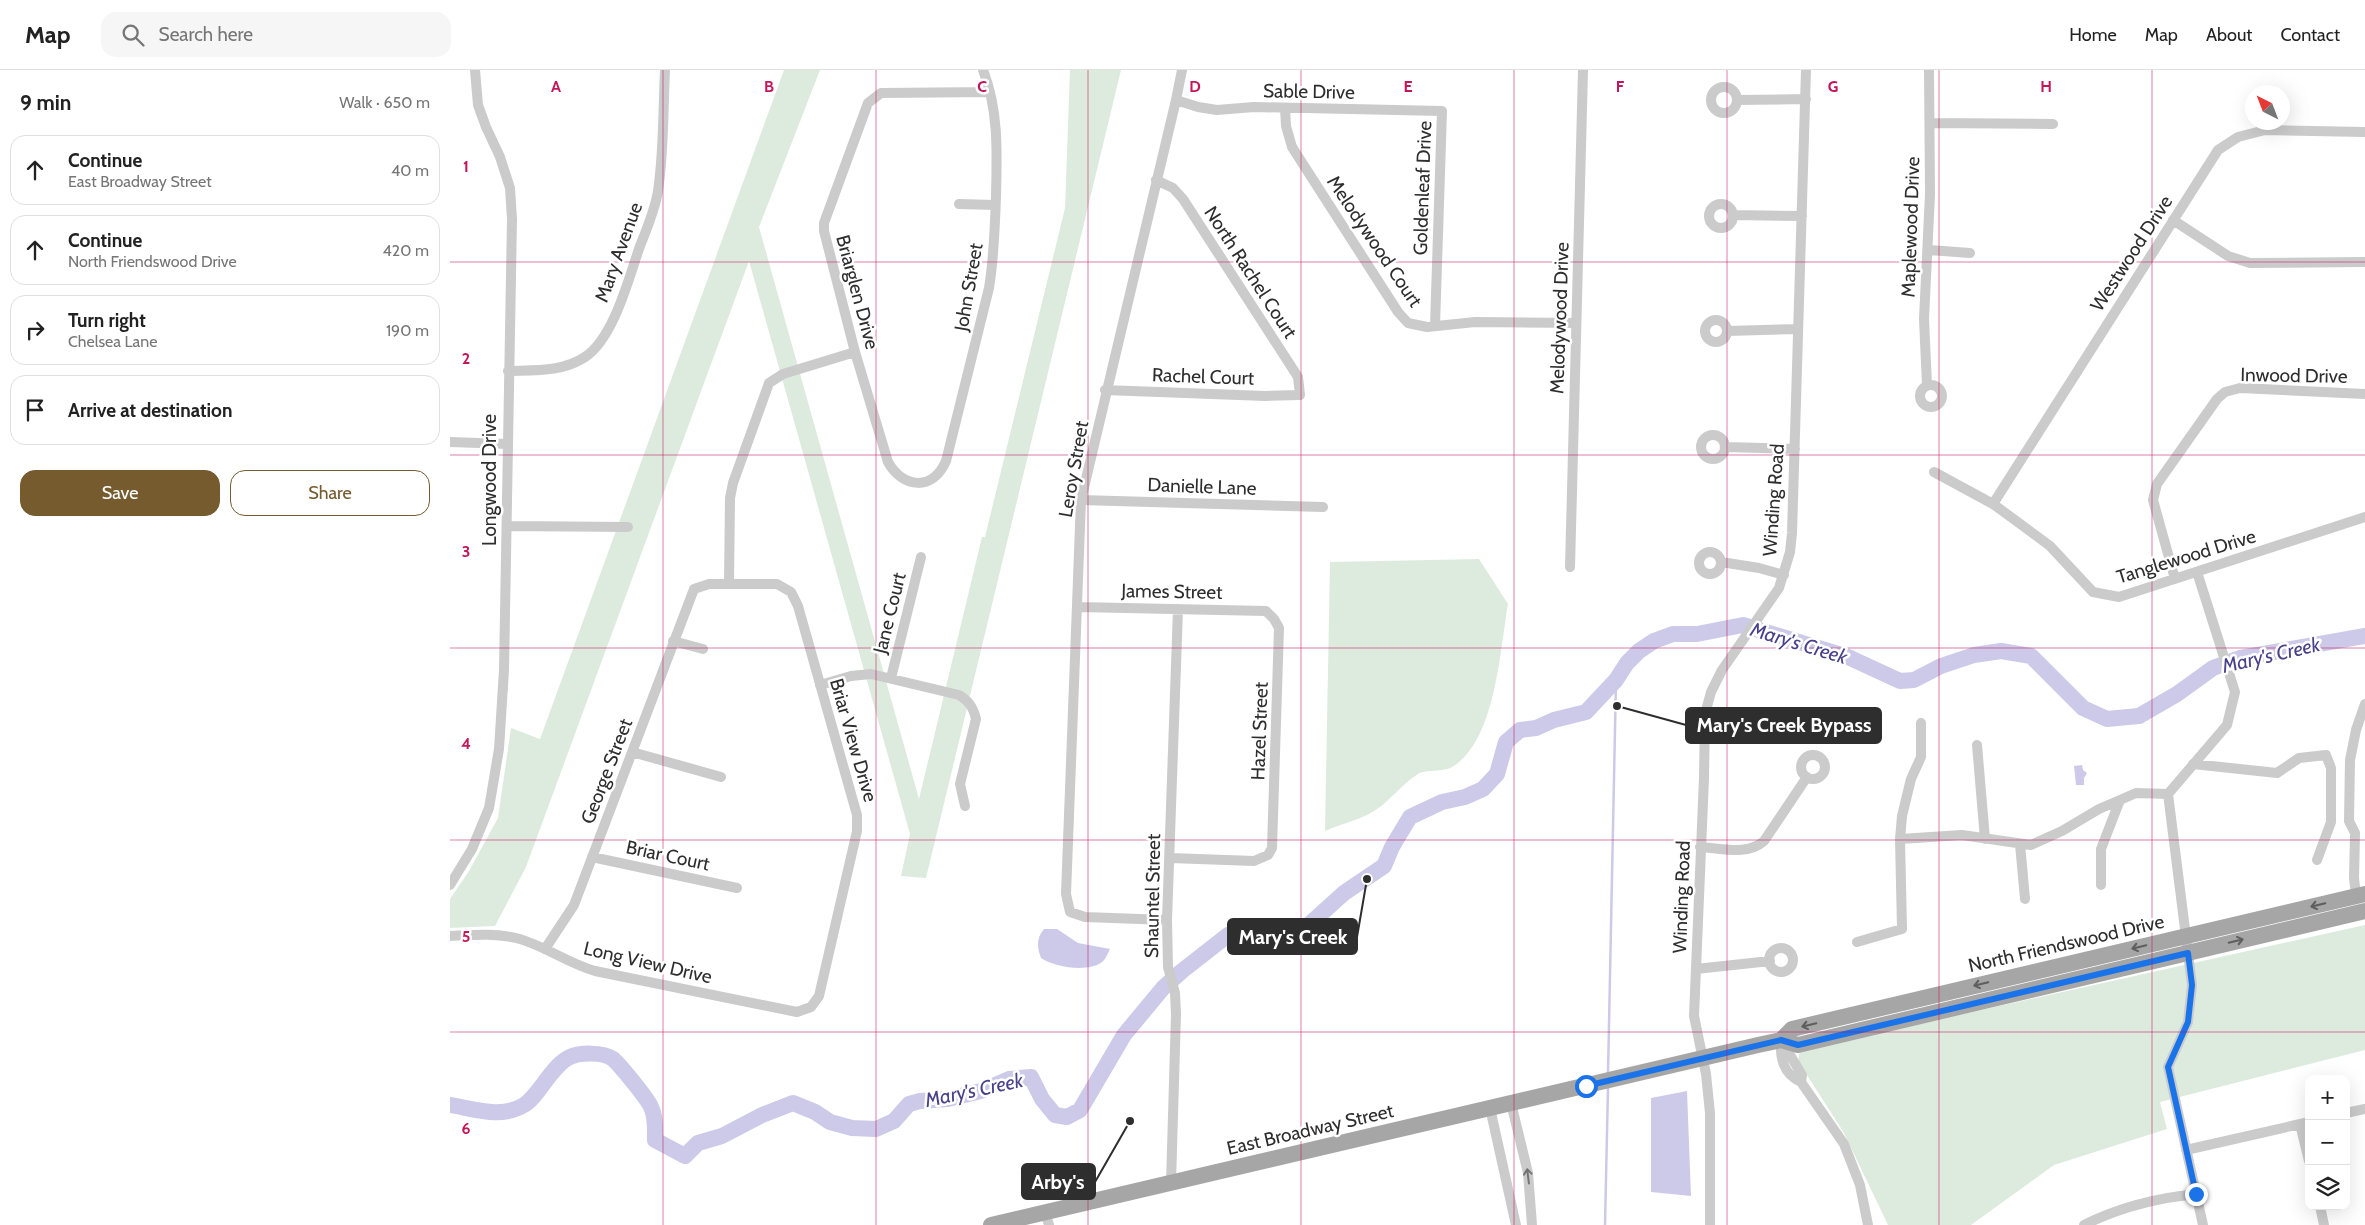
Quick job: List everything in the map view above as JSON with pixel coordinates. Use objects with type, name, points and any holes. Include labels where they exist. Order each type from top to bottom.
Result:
[{"type":"main road","name":"North Friendswood Drive","points":[[1781,1040],[1792,1029],[2361,895]]},
{"type":"main road","name":"North Friendswood Drive","points":[[1639,1073],[1781,1040],[1798,1045],[2365,911]]},
{"type":"main road","name":"East Broadway Street","points":[[991,1225],[1047,1219],[1171,1183],[1639,1073]]},
{"type":"street","name":"Longwood Drive","points":[[450,885],[482,828],[489,808],[499,749],[504,680],[512,219],[510,188],[500,157],[478,105],[475,70]]},
{"type":"street","name":"Mary Avenue","points":[[508,371],[556,369],[574,363],[587,356],[598,345],[608,329],[618,307],[658,194],[662,160],[664,70]]},
{"type":"street","name":"Leroy Street","points":[[1167,920],[1085,917],[1070,912],[1066,894],[1081,500],[1182,70]]},
{"type":"street","name":"Melodywood Drive","points":[[1570,567],[1583,70]]},
{"type":"street","name":"Winding Road","points":[[1710,1225],[1710,1113],[1703,1058],[1694,1016],[1704,714],[1711,692],[1722,670],[1779,588],[1784,575],[1792,533],[1806,70]]},
{"type":"street","name":"Maplewood Drive","points":[[1928,385],[1924,319],[1929,250],[1929,70]]},
{"type":"street","name":"John Street","points":[[915,483],[928,482],[943,470],[990,288],[993,265],[997,131],[985,72]]},
{"type":"street","name":"Briarglen Drive","points":[[915,483],[902,478],[893,470],[888,462],[856,352],[824,230],[824,223],[868,103],[881,93],[990,92]]},
{"type":"street","name":"Sable Drive","points":[[1176,100],[1198,108],[1217,110],[1285,108],[1442,111]]},
{"type":"street","points":[[1737,100],[1806,100]]},
{"type":"street","name":"Melodywood Court","points":[[1285,108],[1286,126],[1292,147],[1398,312],[1414,325],[1435,326],[1475,322],[1576,323]]},
{"type":"street","name":"Goldenleaf Drive","points":[[1435,326],[1442,111]]},
{"type":"street","points":[[1930,123],[2053,124]]},
{"type":"street","name":"Westwood Drive","points":[[1993,504],[2218,150],[2238,137],[2265,130],[2365,132]]},
{"type":"street","name":"North Rachel Court","points":[[1156,180],[1173,188],[1183,199],[1298,377],[1300,395]]},
{"type":"street","points":[[959,204],[995,205]]},
{"type":"street","points":[[1733,215],[1802,216]]},
{"type":"street","points":[[2173,220],[2228,256],[2250,263],[2365,262]]},
{"type":"street","points":[[1929,250],[1970,253]]},
{"type":"street","points":[[1727,331],[1798,329]]},
{"type":"street","points":[[729,583],[730,498],[733,483],[769,383],[782,374],[856,352]]},
{"type":"street","name":"Inwood Drive","points":[[2174,579],[2153,500],[2157,484],[2217,399],[2225,392],[2240,388],[2365,394]]},
{"type":"street","name":"Rachel Court","points":[[1106,390],[1265,396],[1300,395]]},
{"type":"street","points":[[450,442],[507,444]]},
{"type":"street","points":[[1726,447],[1795,448]]},
{"type":"street","name":"Tanglewood Drive","points":[[1934,472],[1993,504],[2050,546],[2093,592],[2119,597],[2365,517]]},
{"type":"street","name":"Danielle Lane","points":[[1081,500],[1323,507]]},
{"type":"street","points":[[507,526],[628,527]]},
{"type":"street","name":"Jane Court","points":[[891,678],[921,557]]},
{"type":"street","points":[[1721,562],[1759,568],[1784,575]]},
{"type":"street","points":[[2197,572],[2235,692],[2228,725],[2168,794],[2192,985],[2188,1022],[2168,1067],[2202,1225]]},
{"type":"street","name":"Briar View Drive","points":[[690,601],[694,589],[709,584],[777,584],[791,592],[798,606],[857,815],[857,832],[819,996],[811,1007]]},
{"type":"street","name":"George Street","points":[[545,949],[574,905],[673,641],[690,601]]},
{"type":"street","name":"James Street","points":[[1078,607],[1266,611]]},
{"type":"street","name":"Shauntel Street","points":[[1171,1183],[1176,993],[1168,967],[1167,920],[1178,609]]},
{"type":"street","name":"Hazel Street","points":[[1170,858],[1254,861],[1268,855],[1273,841],[1279,628],[1266,611]]},
{"type":"street","points":[[673,641],[703,650]]},
{"type":"street","points":[[820,685],[860,674],[891,678],[959,695],[968,700],[974,710],[976,719],[960,784],[965,806]]},
{"type":"street","points":[[2361,895],[2354,878],[2360,832],[2348,821],[2350,760],[2356,730],[2365,704]]},
{"type":"street","points":[[1857,942],[1902,929],[1900,839],[1902,816],[1911,779],[1921,757],[1921,723]]},
{"type":"street","points":[[1977,745],[1985,839]]},
{"type":"street","points":[[632,752],[721,777]]},
{"type":"street","points":[[2193,764],[2277,773],[2299,758],[2326,755],[2331,768],[2331,822],[2317,860]]},
{"type":"street","points":[[1700,847],[1746,850],[1757,847],[1764,841],[1807,777]]},
{"type":"street","points":[[1900,839],[1962,835],[2032,845],[2062,831],[2099,809],[2136,793],[2168,794]]},
{"type":"street","points":[[2101,885],[2101,848],[2120,800]]},
{"type":"street","points":[[2020,844],[2025,899]]},
{"type":"street","name":"Briar Court","points":[[592,857],[737,888]]},
{"type":"street","name":"Long View Drive","points":[[450,936],[500,935],[515,938],[545,949],[565,960],[595,970],[798,1012],[811,1007]]},
{"type":"street","points":[[1696,969],[1770,961]]},
{"type":"street","points":[[1781,1040],[1780,1058],[1792,1078],[1801,1082],[1844,1144],[1860,1185],[1868,1225]]},
{"type":"street","points":[[1512,1103],[1528,1173],[1532,1225]]},
{"type":"street","points":[[1490,1108],[1516,1225]]},
{"type":"street","points":[[2350,1112],[2365,1109]]},
{"type":"street","points":[[2186,1150],[2304,1123]]},
{"type":"street","points":[[2084,1225],[2132,1205],[2160,1198],[2196,1194]]},
{"type":"street","points":[[2321,1210],[2324,1225]]},
{"type":"green space","points":[[784,70],[820,70],[759,227],[919,799],[982,537],[985,537],[1065,208],[1070,70],[1121,70],[926,878],[901,876],[910,834],[749,261],[526,867],[495,926],[450,928],[450,899],[469,871],[498,818],[511,728],[540,739]]},
{"type":"green space","points":[[1479,559],[1508,604],[1494,692],[1479,735],[1468,753],[1454,766],[1418,774],[1374,811],[1325,831],[1330,562]]},
{"type":"green space","points":[[2365,925],[2365,1050],[2160,1102],[2167,1129],[2054,1165],[1971,1225],[1888,1225],[1844,1133],[1798,1061],[1800,1050]]},
{"type":"shaded area","points":[[2082,765],[2083,770],[2087,773],[2084,778],[2084,785],[2076,785],[2074,766]]},
{"type":"shaded area","points":[[1044,929],[1057,929],[1078,943],[1110,949],[1103,961],[1096,965],[1071,968],[1054,964],[1041,958],[1038,939]]},
{"type":"shaded area","points":[[1687,1091],[1691,1196],[1651,1192],[1651,1098]]},
{"type":"waterway","name":"Mary's Creek","points":[[450,1105],[488,1112],[515,1109],[529,1101],[556,1068],[568,1058],[591,1054],[603,1055],[616,1062],[649,1103],[653,1111],[655,1140],[685,1156],[698,1143],[722,1136],[762,1115],[793,1103],[815,1112],[830,1122],[852,1128],[876,1129],[894,1121],[909,1104],[920,1101],[948,1099],[981,1091],[1009,1079],[1031,1077],[1042,1099],[1055,1115],[1067,1117],[1080,1110],[1124,1035],[1163,988],[1182,971],[1228,935],[1253,932],[1284,936],[1302,931],[1344,893],[1384,866],[1392,847],[1410,817],[1442,802],[1465,797],[1483,789],[1497,774],[1506,742],[1520,730],[1536,728],[1554,720],[1586,712],[1616,680],[1627,663],[1639,651],[1654,641],[1673,634],[1697,634],[1743,625],[1848,657],[1900,681],[1914,680],[1941,666],[1974,655],[2001,651],[2031,656],[2083,708],[2107,719],[2139,716],[2177,694],[2213,668],[2240,658],[2365,636]]},
{"type":"waterway","points":[[1608,1074],[1616,680]]},
{"type":"waterway","points":[[1605,1225],[1608,1087]]},
{"type":"place","name":"Mary's Creek Bypass","points":[[1617,706]]},
{"type":"place","name":"Mary's Creek","points":[[1367,879]]},
{"type":"place","name":"Arby's","points":[[1130,1121]]},
{"type":"route","points":[[1586,1086],[1781,1040],[1798,1045],[2188,953],[2192,985],[2188,1022],[2168,1067],[2196,1194]]}]
